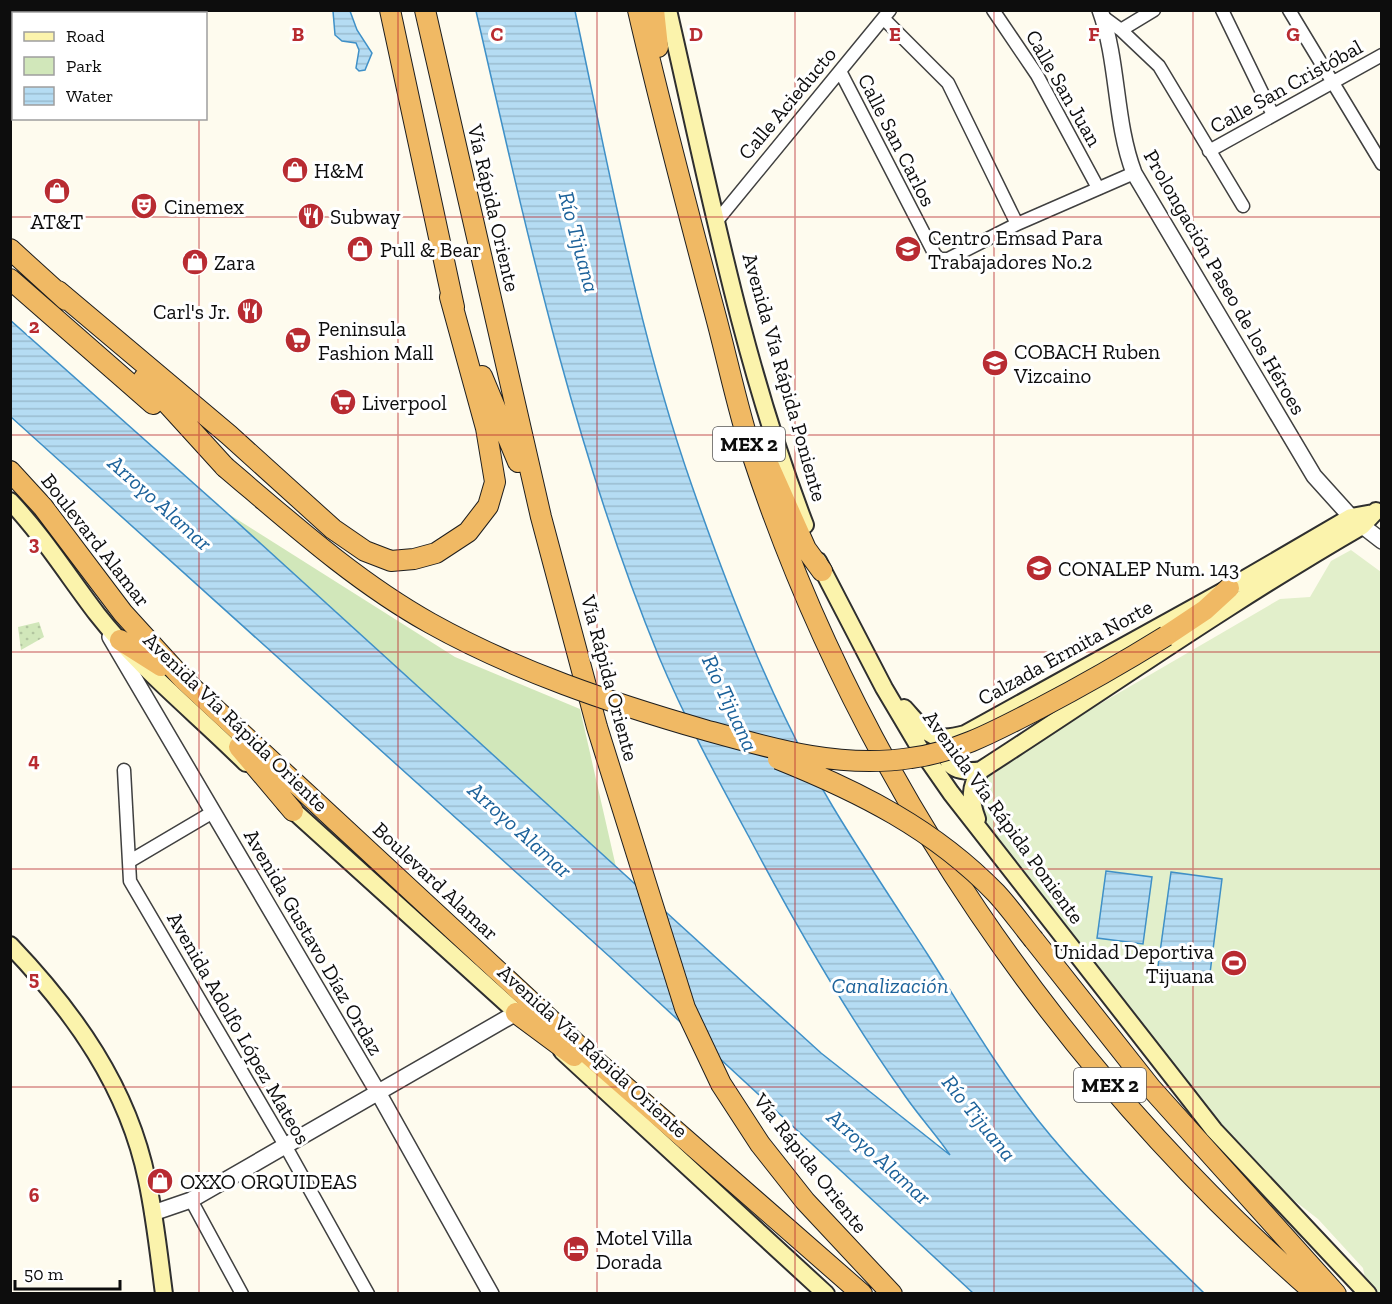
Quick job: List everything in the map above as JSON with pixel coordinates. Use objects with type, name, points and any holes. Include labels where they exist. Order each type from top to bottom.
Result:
[{"type":"highway","points":[[12,251],[229,435],[333,529],[365,551],[391,561],[414,559],[436,553],[468,532],[488,506],[495,482],[486,428],[450,297],[390,10]]},
{"type":"highway","name":"Vía Rápida Oriente","points":[[425,10],[516,416],[542,516],[597,727],[685,1008],[722,1084],[760,1144],[805,1201],[892,1293]]},
{"type":"highway","name":"MEX 2","points":[[638,10],[736,399],[753,456],[783,541],[842,678],[880,753],[980,914],[1088,1058],[1149,1131],[1226,1210],[1316,1293]]},
{"type":"highway","points":[[654,10],[665,118]]},
{"type":"highway","points":[[10,279],[225,467],[361,579],[429,622],[528,670],[693,726],[842,785],[921,830],[996,894],[1150,1088],[1336,1293]]},
{"type":"highway","points":[[58,291],[177,412],[225,467]]},
{"type":"highway","points":[[450,297],[542,516]]},
{"type":"highway","points":[[736,399],[753,426],[806,549],[822,570]]},
{"type":"highway","name":"Boulevard Alamar","points":[[10,471],[43,507],[123,613],[184,680],[672,1129],[862,1293]]},
{"type":"highway","points":[[693,726],[781,751],[819,759],[877,762],[913,758],[958,747],[992,734],[1098,677],[1167,636],[1205,610],[1229,588]]},
{"type":"highway","points":[[120,640],[184,680],[293,811]]},
{"type":"highway","points":[[516,1013],[672,1129]]},
{"type":"main road","name":"Avenida Vía Rápida Poniente","points":[[668,10],[716,222],[771,429],[822,570],[884,688],[919,747],[1214,1130],[1368,1293]]},
{"type":"main road","name":"Avenida Vía Rápida Oriente","points":[[12,504],[55,554],[97,614],[120,640],[293,811],[516,1013],[581,1068],[826,1293]]},
{"type":"main road","name":"Calzada Ermita Norte","points":[[884,688],[929,735],[946,739],[965,734],[1229,588],[1367,516]]},
{"type":"main road","points":[[980,828],[971,792],[974,781],[981,770],[1198,630],[1236,602],[1367,516]]},
{"type":"main road","points":[[965,734],[952,746],[948,762],[960,771],[981,770]]},
{"type":"main road","points":[[10,945],[44,981],[77,1023],[107,1072],[136,1140],[153,1213],[164,1293]]},
{"type":"street","name":"Calle San Juan","points":[[993,10],[1037,75],[1098,188]]},
{"type":"street","points":[[1121,30],[1154,10]]},
{"type":"street","points":[[1222,10],[1273,115]]},
{"type":"street","points":[[1289,10],[1382,164]]},
{"type":"street","points":[[1101,13],[1159,66],[1243,206]]},
{"type":"street","name":"Prolongación Paseo de los Héroes","points":[[1101,13],[1113,64],[1120,129],[1134,173],[1314,476],[1367,516],[1382,541]]},
{"type":"street","name":"Calle Acieducto","points":[[716,222],[887,15]]},
{"type":"street","points":[[887,15],[948,83],[1017,224]]},
{"type":"street","name":"Calle San Cristóbal","points":[[1209,151],[1382,54]]},
{"type":"street","name":"Calle San Carlos","points":[[840,71],[937,257],[948,259],[1017,224],[1134,173]]},
{"type":"street","name":"Avenida Gustavo Díaz Ordaz","points":[[97,614],[379,1094],[491,1293]]},
{"type":"street","name":"Avenida Adolfo López Mateos","points":[[124,770],[130,881],[286,1147],[368,1293]]},
{"type":"street","points":[[129,861],[213,812]]},
{"type":"street","points":[[153,1213],[191,1200],[379,1094],[516,1013]]},
{"type":"street","points":[[191,1200],[242,1293]]},
{"type":"green space","points":[[227,513],[455,657],[580,709],[616,867]]},
{"type":"green space","name":"Unidad Deportiva Tijuana","points":[[1351,550],[1381,572],[1381,1293],[1374,1293],[1367,1287],[1363,1268],[1318,1219],[1273,1184],[1236,1147],[983,825],[975,782],[981,773],[1280,599],[1310,597],[1331,561]]},
{"type":"green space","points":[[39,622],[44,637],[21,650],[18,627]]},
{"type":"water","points":[[333,11],[350,11],[357,30],[372,53],[365,70],[359,71],[356,68],[359,50],[356,43],[342,41],[335,35]]},
{"type":"water","points":[[476,11],[575,11],[640,310],[673,428],[706,526],[738,609],[792,731],[812,770],[856,844],[1022,1100],[1097,1187],[1204,1293],[973,1293],[610,957],[11,417],[10,320],[227,513],[821,1053],[950,1155],[880,1060],[821,966],[713,770],[659,657],[602,499],[554,338]]},
{"type":"water","points":[[1106,871],[1152,877],[1143,944],[1097,938]]},
{"type":"water","points":[[1171,872],[1222,879],[1209,981],[1157,974]]},
{"type":"place","name":"H&M","points":[[295,170]]},
{"type":"place","name":"AT&T","points":[[57,191]]},
{"type":"place","name":"Cinemex","points":[[144,206]]},
{"type":"place","name":"Subway","points":[[311,216]]},
{"type":"place","name":"Pull & Bear","points":[[360,249]]},
{"type":"place","name":"Centro Emsad Para Trabajadores No.2","points":[[908,249]]},
{"type":"place","name":"Zara","points":[[195,262]]},
{"type":"place","name":"Carl's Jr.","points":[[250,311]]},
{"type":"place","name":"Peninsula Fashion Mall","points":[[298,340]]},
{"type":"place","name":"COBACH Ruben Vizcaino","points":[[995,363]]},
{"type":"place","name":"Liverpool","points":[[343,402]]},
{"type":"place","name":"CONALEP Num. 143","points":[[1039,568]]},
{"type":"place","name":"Unidad Deportiva Tijuana","points":[[1234,963]]},
{"type":"place","name":"OXXO ORQUIDEAS","points":[[160,1181]]},
{"type":"place","name":"Motel Villa Dorada","points":[[576,1249]]},
{"type":"water label","name":"Río Tijuana","points":[[579,242]]},
{"type":"water label","name":"Arroyo Alamar","points":[[160,503]]},
{"type":"water label","name":"Río Tijuana","points":[[730,703]]},
{"type":"water label","name":"Arroyo Alamar","points":[[520,830]]},
{"type":"water label","name":"Canalización","points":[[890,985]]},
{"type":"water label","name":"Río Tijuana","points":[[979,1118]]},
{"type":"water label","name":"Arroyo Alamar","points":[[879,1157]]}]
